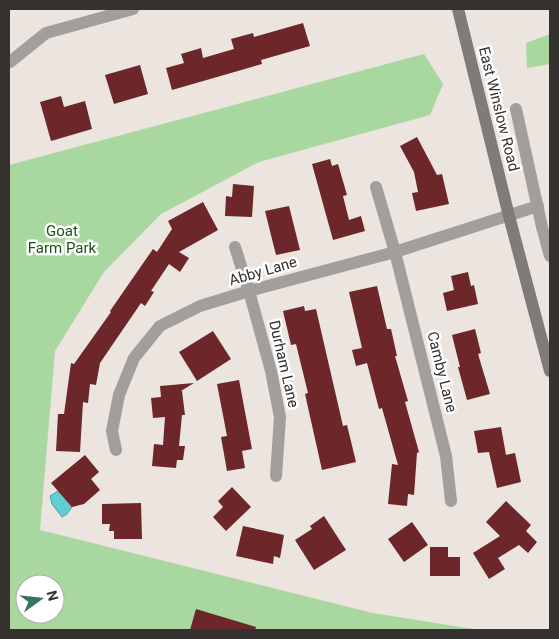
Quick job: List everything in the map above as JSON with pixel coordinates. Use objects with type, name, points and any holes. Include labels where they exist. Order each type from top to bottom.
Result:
[{"type":"main road","name":"East Winslow Road","points":[[458,9],[509,216],[550,370]]},
{"type":"street","points":[[10,62],[46,32],[133,9]]},
{"type":"street","name":"East Winslow Road","points":[[516,109],[550,256]]},
{"type":"street","name":"Camby Lane","points":[[376,187],[395,252],[446,456],[450,501]]},
{"type":"street","points":[[509,216],[538,206]]},
{"type":"street","name":"Abby Lane","points":[[116,450],[112,431],[119,395],[134,358],[160,326],[200,306],[395,252],[509,216]]},
{"type":"street","name":"Durham Lane","points":[[235,247],[271,371],[280,417],[276,476]]},
{"type":"green space","points":[[550,34],[550,64],[527,68],[526,43]]},
{"type":"green space","name":"Goat Farm Park","points":[[424,54],[443,84],[430,115],[259,162],[161,214],[104,272],[55,351],[40,530],[373,613],[479,630],[9,630],[9,165]]},
{"type":"water","points":[[58,491],[72,507],[62,517],[52,504],[50,496]]},
{"type":"building","points":[[303,23],[310,46],[261,60],[262,64],[172,90],[166,68],[184,63],[181,54],[201,48],[203,58],[234,49],[231,39],[253,33],[254,37]]},
{"type":"building","points":[[140,65],[148,94],[114,104],[105,75]]},
{"type":"building","points":[[61,96],[64,107],[85,101],[92,129],[51,141],[40,102]]},
{"type":"building","points":[[417,137],[437,175],[442,174],[449,204],[416,211],[412,193],[418,192],[414,172],[400,146]]},
{"type":"building","points":[[330,159],[332,166],[338,164],[347,195],[343,196],[349,220],[361,216],[365,231],[333,240],[312,164]]},
{"type":"building","points":[[233,184],[254,186],[252,217],[225,216],[226,196],[232,197]]},
{"type":"building","points":[[203,202],[218,230],[179,252],[189,258],[180,272],[169,264],[151,291],[154,292],[145,306],[141,303],[100,363],[96,385],[90,384],[88,403],[83,402],[80,452],[56,451],[58,414],[64,414],[71,363],[74,364],[153,249],[157,252],[172,229],[168,221]]},
{"type":"building","points":[[289,206],[300,250],[276,255],[265,211]]},
{"type":"building","points":[[468,272],[471,286],[474,285],[478,304],[447,311],[443,293],[454,290],[451,276]]},
{"type":"building","points":[[377,286],[387,329],[391,329],[397,356],[395,356],[408,401],[405,402],[419,452],[417,453],[414,495],[408,494],[407,506],[388,504],[392,464],[398,465],[382,408],[379,409],[367,363],[356,366],[352,350],[362,348],[349,292]]},
{"type":"building","points":[[304,306],[305,311],[316,309],[343,426],[347,425],[356,462],[322,470],[305,394],[308,393],[296,344],[291,345],[283,311]]},
{"type":"building","points":[[475,329],[481,353],[478,354],[490,394],[467,400],[452,335]]},
{"type":"building","points":[[213,331],[231,359],[197,381],[179,352]]},
{"type":"building","points":[[239,380],[252,449],[242,451],[245,468],[227,471],[221,437],[227,436],[217,384]]},
{"type":"building","points":[[194,383],[181,391],[185,415],[182,415],[179,446],[185,446],[183,460],[177,460],[176,468],[152,466],[154,444],[163,445],[165,417],[153,418],[151,398],[161,397],[160,386]]},
{"type":"building","points":[[501,427],[506,455],[515,453],[521,482],[497,488],[489,452],[478,453],[474,431]]},
{"type":"building","points":[[85,455],[99,472],[91,479],[100,490],[84,504],[72,507],[51,483]]},
{"type":"building","points":[[232,487],[251,507],[226,531],[213,517],[223,507],[218,501]]},
{"type":"building","points":[[506,501],[531,525],[526,531],[537,542],[528,553],[519,545],[498,558],[505,569],[489,579],[473,553],[500,536],[486,522]]},
{"type":"building","points":[[141,503],[142,539],[114,539],[114,531],[109,531],[110,524],[102,524],[102,504]]},
{"type":"building","points":[[324,516],[346,550],[314,570],[295,540],[312,529],[310,526]]},
{"type":"building","points":[[412,522],[428,545],[404,562],[388,539]]},
{"type":"building","points":[[243,526],[284,535],[280,558],[274,556],[273,564],[236,556]]},
{"type":"building","points":[[430,547],[448,547],[448,557],[460,557],[460,576],[430,576]]},
{"type":"building","points":[[196,609],[256,627],[255,630],[190,630]]}]
